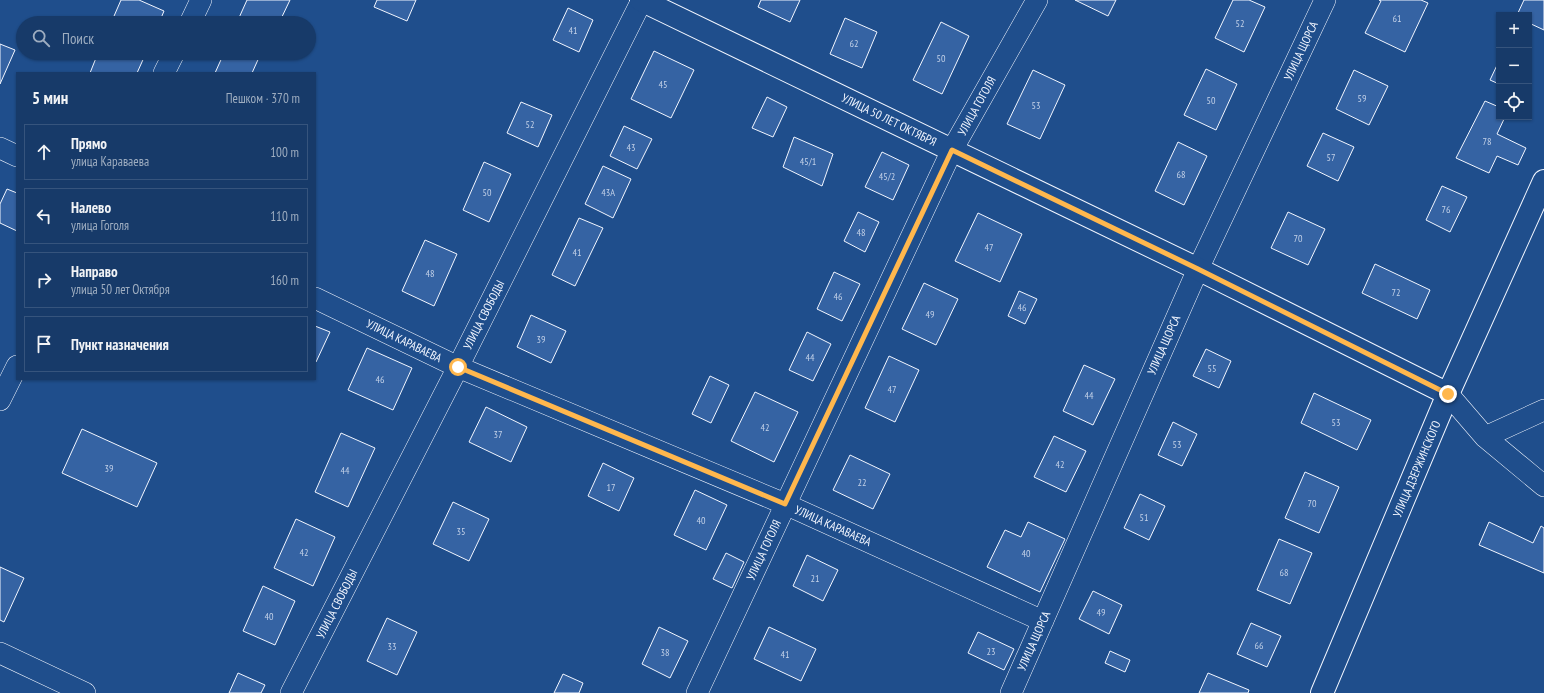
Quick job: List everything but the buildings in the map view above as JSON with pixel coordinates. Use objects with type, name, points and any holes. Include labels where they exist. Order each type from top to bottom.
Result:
[{"type":"street","points":[[193,16],[201,0]]},
{"type":"street","name":"УЛИЦА 50 ЛЕТ ОКТЯБРЯ","points":[[641,0],[1198,269],[1448,394],[1485,437],[1544,486]]},
{"type":"street","name":"УЛИЦА СВОБОДЫ","points":[[291,693],[458,367],[641,0]]},
{"type":"street","name":"УЛИЦА ГОГОЛЯ","points":[[697,693],[952,150],[1037,0]]},
{"type":"street","name":"УЛИЦА ЩОРСА","points":[[1011,693],[1198,269],[1325,0]]},
{"type":"street","points":[[164,72],[170,60]]},
{"type":"street","points":[[0,148],[16,156]]},
{"type":"street","name":"УЛИЦА ДЗЕРЖИНСКОГО","points":[[1322,693],[1448,394],[1544,181]]},
{"type":"street","name":"УЛИЦА КАРАВАЕВА","points":[[316,298],[458,367],[785,504],[1043,621]]},
{"type":"street","points":[[0,400],[16,368]]},
{"type":"street","points":[[1485,437],[1544,410]]},
{"type":"street","points":[[0,653],[85,693]]},
{"type":"route","points":[[458,367],[785,504],[952,150],[1198,269],[1448,394]]}]
